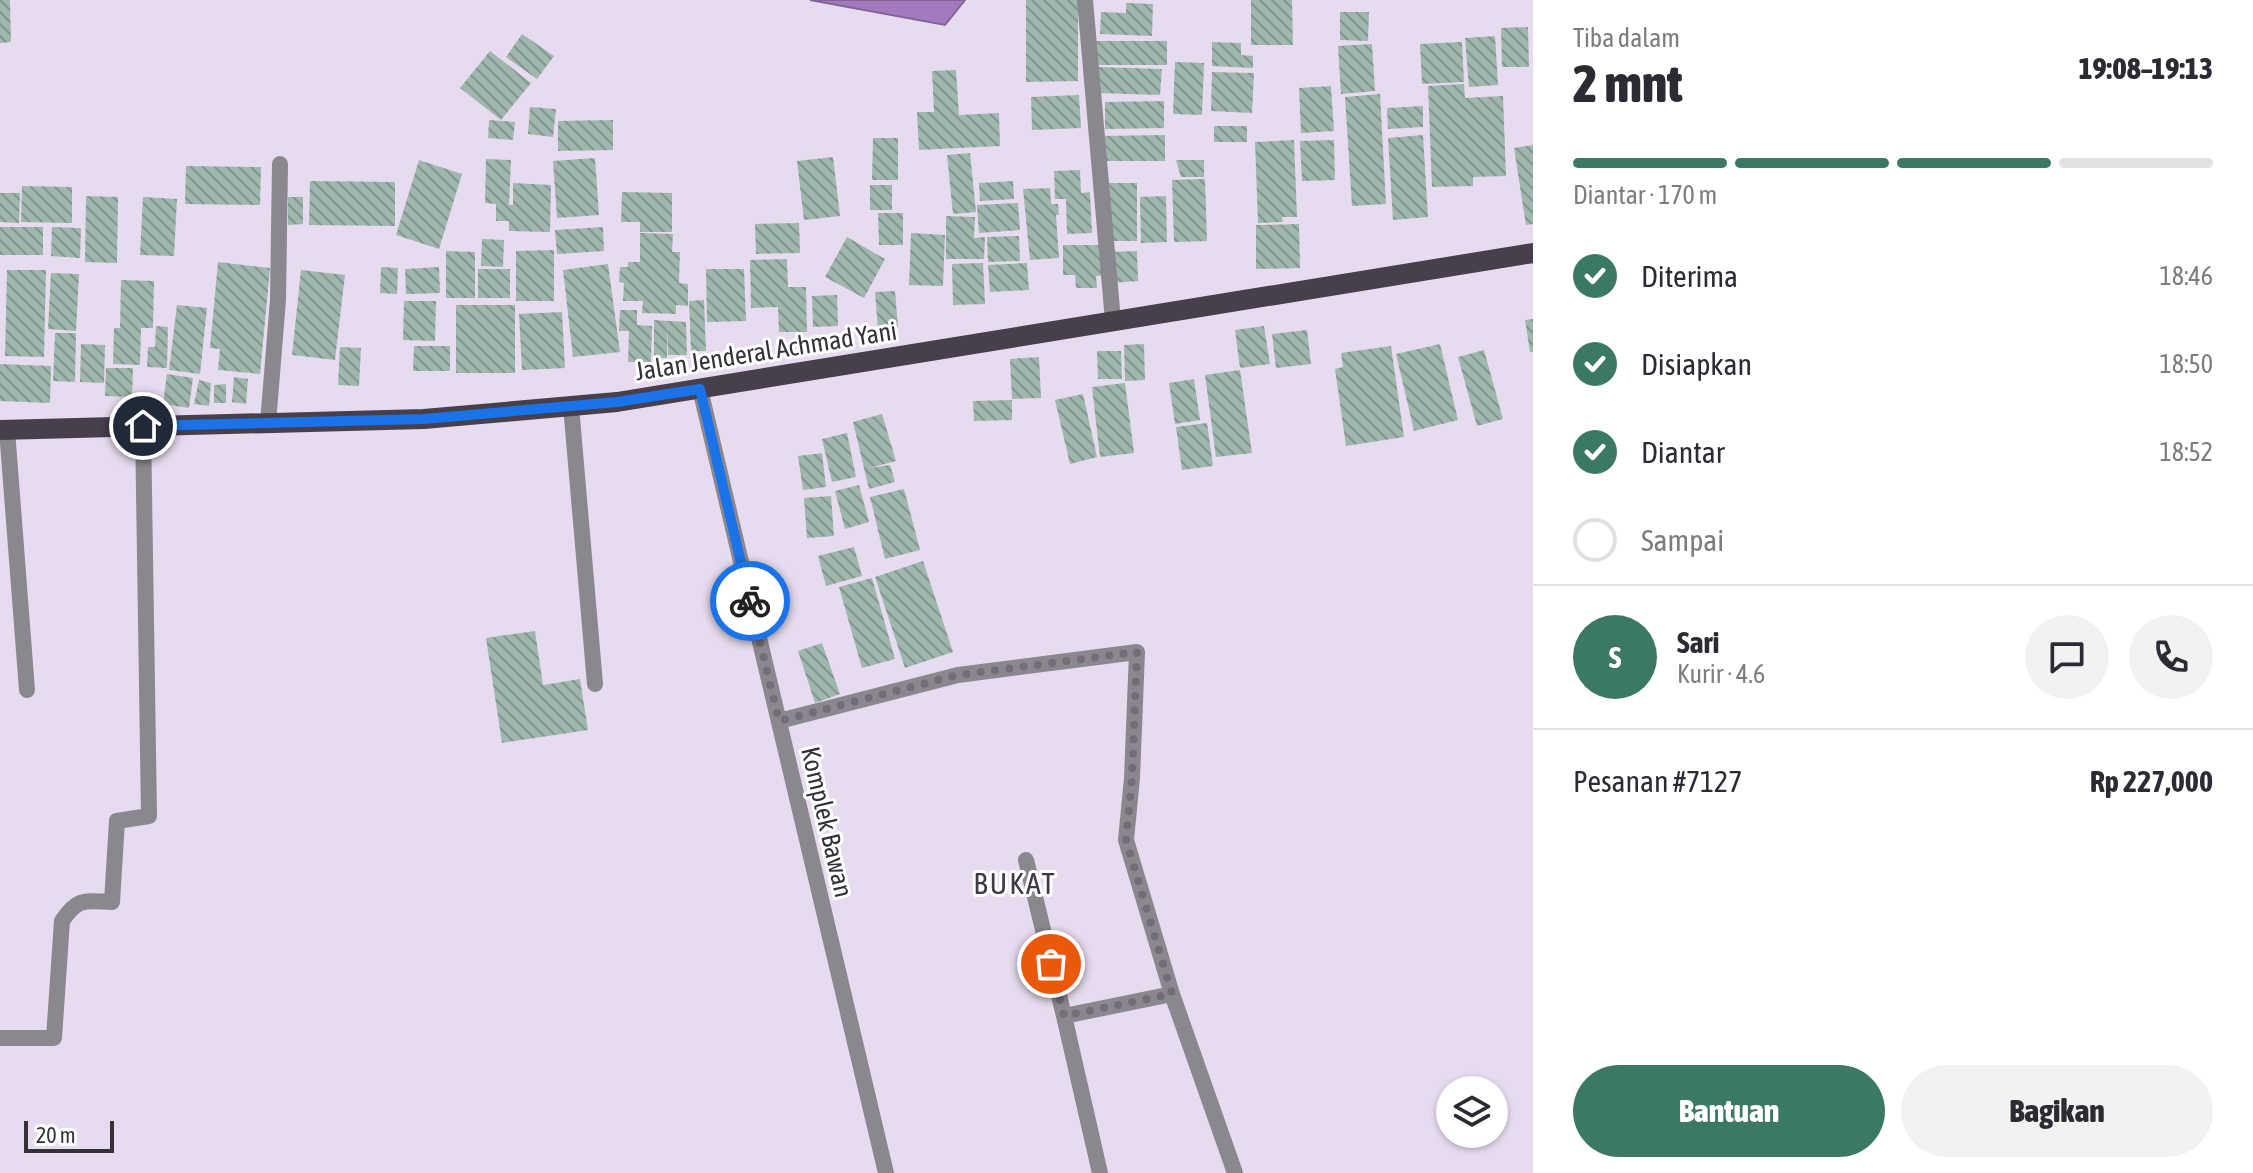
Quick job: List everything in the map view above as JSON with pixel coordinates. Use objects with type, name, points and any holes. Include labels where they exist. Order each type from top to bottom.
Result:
[{"type":"main road","name":"Jalan Jenderal Achmad Yani","points":[[4,430],[424,419],[617,402],[1533,253]]},
{"type":"street","points":[[1085,0],[1113,321]]},
{"type":"street","points":[[268,423],[278,300],[280,164]]},
{"type":"street","name":"Komplek Bawan","points":[[700,389],[886,1173]]},
{"type":"street","points":[[571,406],[595,684]]},
{"type":"street","points":[[0,1038],[54,1038],[62,921],[72,907],[83,901],[112,902],[117,821],[149,816],[143,426]]},
{"type":"street","points":[[4,430],[27,690]]},
{"type":"street","points":[[779,721],[958,675],[1137,652],[1126,840],[1172,994],[1235,1173]]},
{"type":"street","points":[[1026,860],[1100,1173]]},
{"type":"street","points":[[1064,1016],[1172,994]]},
{"type":"shaded area","points":[[810,0],[965,0],[945,25]]},
{"type":"building","points":[[0,0],[10,0],[11,42],[0,43]]},
{"type":"building","points":[[1026,0],[1078,0],[1078,81],[1026,82]]},
{"type":"building","points":[[1251,0],[1292,0],[1293,45],[1251,45]]},
{"type":"building","points":[[1126,3],[1153,4],[1152,36],[1100,34],[1101,12],[1126,13]]},
{"type":"building","points":[[1340,12],[1369,12],[1368,41],[1340,40]]},
{"type":"building","points":[[1528,27],[1529,67],[1502,67],[1501,28]]},
{"type":"building","points":[[522,34],[554,56],[537,79],[506,57]]},
{"type":"building","points":[[1495,36],[1498,85],[1469,87],[1465,38]]},
{"type":"building","points":[[1094,41],[1167,41],[1167,65],[1094,65]]},
{"type":"building","points":[[1212,42],[1241,43],[1241,55],[1253,56],[1253,68],[1212,66]]},
{"type":"building","points":[[1462,42],[1464,82],[1422,84],[1420,44]]},
{"type":"building","points":[[1372,44],[1375,91],[1341,94],[1338,46]]},
{"type":"building","points":[[490,51],[531,83],[501,120],[460,88]]},
{"type":"building","points":[[1175,62],[1204,63],[1202,115],[1173,114]]},
{"type":"building","points":[[1097,67],[1162,69],[1160,95],[1096,93]]},
{"type":"building","points":[[956,70],[959,115],[999,113],[1000,146],[919,150],[917,112],[934,112],[932,71]]},
{"type":"building","points":[[1212,72],[1254,73],[1252,113],[1211,111]]},
{"type":"building","points":[[1464,84],[1465,98],[1503,96],[1506,176],[1473,177],[1473,186],[1432,187],[1428,86]]},
{"type":"building","points":[[1331,86],[1334,131],[1301,133],[1299,88]]},
{"type":"building","points":[[1380,94],[1386,204],[1352,206],[1345,97]]},
{"type":"building","points":[[1079,95],[1081,128],[1032,130],[1031,97]]},
{"type":"building","points":[[1164,101],[1164,128],[1105,129],[1105,102]]},
{"type":"building","points":[[1423,106],[1423,127],[1388,129],[1387,108]]},
{"type":"building","points":[[530,107],[556,109],[553,137],[528,134]]},
{"type":"building","points":[[489,120],[515,122],[513,140],[488,138]]},
{"type":"building","points":[[613,120],[613,150],[558,151],[558,121]]},
{"type":"building","points":[[1214,126],[1247,126],[1247,142],[1214,142]]},
{"type":"building","points":[[1165,135],[1165,161],[1100,161],[1100,136]]},
{"type":"building","points":[[1423,135],[1428,217],[1393,220],[1388,138]]},
{"type":"building","points":[[873,138],[898,138],[898,180],[872,180]]},
{"type":"building","points":[[1294,140],[1297,217],[1282,217],[1283,222],[1258,223],[1255,142]]},
{"type":"building","points":[[1334,140],[1335,180],[1302,181],[1300,141]]},
{"type":"building","points":[[1533,145],[1533,224],[1526,225],[1514,148]]},
{"type":"building","points":[[970,153],[976,212],[953,214],[947,155]]},
{"type":"building","points":[[833,157],[840,216],[804,220],[797,161]]},
{"type":"building","points":[[595,158],[599,215],[557,218],[553,161]]},
{"type":"building","points":[[486,159],[511,160],[509,205],[513,205],[513,183],[551,185],[550,232],[509,231],[509,221],[496,221],[496,204],[485,203]]},
{"type":"building","points":[[419,160],[462,174],[439,249],[396,235]]},
{"type":"building","points":[[1176,160],[1204,160],[1204,177],[1181,177]]},
{"type":"building","points":[[186,166],[261,167],[260,205],[185,204]]},
{"type":"building","points":[[1080,170],[1081,193],[1090,192],[1092,233],[1067,234],[1066,199],[1055,199],[1054,171]]},
{"type":"building","points":[[1205,179],[1207,241],[1174,242],[1172,180]]},
{"type":"building","points":[[310,181],[395,182],[395,226],[309,225]]},
{"type":"building","points":[[1013,181],[1014,199],[980,201],[979,183]]},
{"type":"building","points":[[1107,183],[1137,183],[1137,241],[1107,241]]},
{"type":"building","points":[[870,185],[892,185],[892,210],[870,210]]},
{"type":"building","points":[[22,186],[72,187],[72,223],[21,222]]},
{"type":"building","points":[[1050,188],[1051,204],[1058,204],[1059,258],[1030,260],[1023,189]]},
{"type":"building","points":[[622,192],[672,193],[672,232],[640,232],[640,222],[621,222]]},
{"type":"building","points":[[0,193],[20,193],[19,223],[0,222]]},
{"type":"building","points":[[86,196],[118,197],[117,263],[85,262]]},
{"type":"building","points":[[1166,196],[1167,242],[1141,243],[1140,197]]},
{"type":"building","points":[[143,197],[177,199],[174,256],[140,255]]},
{"type":"building","points":[[288,197],[303,197],[303,224],[288,225]]},
{"type":"building","points":[[1018,203],[1020,230],[979,233],[977,205]]},
{"type":"building","points":[[878,213],[903,213],[903,245],[879,245]]},
{"type":"building","points":[[946,216],[975,217],[974,238],[985,237],[984,259],[946,259]]},
{"type":"building","points":[[799,223],[800,253],[756,254],[755,224]]},
{"type":"building","points":[[1299,224],[1300,268],[1256,269],[1256,225]]},
{"type":"building","points":[[0,227],[43,227],[43,255],[0,255]]},
{"type":"building","points":[[52,227],[81,228],[80,258],[51,256]]},
{"type":"building","points":[[603,227],[604,251],[557,254],[555,230]]},
{"type":"building","points":[[640,233],[673,234],[672,252],[680,252],[679,283],[688,284],[688,306],[676,305],[676,314],[642,313],[643,301],[623,301],[624,283],[619,282],[620,267],[628,267],[628,262],[640,262]]},
{"type":"building","points":[[911,233],[945,235],[943,286],[909,285]]},
{"type":"building","points":[[1019,236],[1020,261],[988,262],[987,237]]},
{"type":"building","points":[[847,237],[885,259],[864,298],[825,277]]},
{"type":"building","points":[[482,239],[504,240],[503,267],[481,266]]},
{"type":"building","points":[[1063,245],[1103,245],[1106,276],[1096,276],[1097,288],[1076,288],[1075,275],[1063,275]]},
{"type":"building","points":[[554,250],[554,301],[516,301],[516,251]]},
{"type":"building","points":[[446,251],[475,252],[475,298],[446,298]]},
{"type":"building","points":[[1137,251],[1138,281],[1111,283],[1109,252]]},
{"type":"building","points":[[787,259],[788,287],[806,287],[807,332],[779,332],[778,307],[751,308],[750,260]]},
{"type":"building","points":[[218,262],[270,268],[260,374],[218,370],[220,349],[210,348]]},
{"type":"building","points":[[983,263],[985,304],[953,305],[952,264]]},
{"type":"building","points":[[1027,263],[1029,290],[990,292],[988,265]]},
{"type":"building","points":[[608,264],[620,352],[573,357],[563,270]]},
{"type":"building","points":[[381,267],[398,268],[397,294],[380,293]]},
{"type":"building","points":[[439,267],[440,293],[406,294],[405,269]]},
{"type":"building","points":[[478,269],[510,269],[510,298],[478,298]]},
{"type":"building","points":[[706,269],[744,269],[746,321],[707,322]]},
{"type":"building","points":[[7,270],[46,270],[44,357],[5,356]]},
{"type":"building","points":[[301,270],[345,275],[335,360],[292,355]]},
{"type":"building","points":[[51,273],[79,274],[76,331],[48,329]]},
{"type":"building","points":[[121,280],[154,281],[153,328],[141,328],[140,365],[113,364],[114,328],[120,328]]},
{"type":"building","points":[[895,291],[898,327],[878,329],[875,292]]},
{"type":"building","points":[[837,295],[838,326],[813,327],[812,296]]},
{"type":"building","points":[[704,300],[706,351],[691,351],[689,301]]},
{"type":"building","points":[[404,301],[436,301],[435,341],[403,340]]},
{"type":"building","points":[[177,305],[207,308],[200,374],[169,370]]},
{"type":"building","points":[[456,305],[515,305],[515,373],[456,373]]},
{"type":"building","points":[[620,310],[637,310],[637,325],[652,326],[651,362],[628,362],[629,331],[619,331]]},
{"type":"building","points":[[562,312],[565,368],[522,370],[519,314]]},
{"type":"building","points":[[1533,319],[1533,352],[1530,352],[1525,320]]},
{"type":"building","points":[[654,320],[686,322],[687,355],[668,355],[667,327],[667,358],[654,358]]},
{"type":"building","points":[[156,326],[168,327],[167,368],[147,367],[148,347],[155,347]]},
{"type":"building","points":[[1264,326],[1270,364],[1240,368],[1235,330]]},
{"type":"building","points":[[1307,330],[1311,364],[1276,368],[1272,334]]},
{"type":"building","points":[[55,333],[76,333],[75,382],[53,381]]},
{"type":"building","points":[[81,344],[105,345],[104,383],[80,382]]},
{"type":"building","points":[[1144,344],[1145,380],[1125,381],[1124,345]]},
{"type":"building","points":[[1440,344],[1458,420],[1414,431],[1396,354]]},
{"type":"building","points":[[414,346],[450,346],[450,371],[413,371]]},
{"type":"building","points":[[1391,346],[1404,437],[1346,446],[1335,369],[1343,367],[1341,353]]},
{"type":"building","points":[[340,347],[361,348],[359,386],[338,385]]},
{"type":"building","points":[[1484,350],[1503,419],[1477,426],[1458,357]]},
{"type":"building","points":[[1097,351],[1121,351],[1122,379],[1098,379]]},
{"type":"building","points":[[1039,357],[1041,398],[1012,399],[1010,359]]},
{"type":"building","points":[[0,364],[51,366],[50,403],[0,401]]},
{"type":"building","points":[[106,368],[133,368],[132,397],[105,396]]},
{"type":"building","points":[[1240,370],[1252,453],[1216,457],[1205,375]]},
{"type":"building","points":[[167,374],[193,378],[189,408],[163,404]]},
{"type":"building","points":[[234,377],[248,379],[246,404],[232,402]]},
{"type":"building","points":[[1194,379],[1200,420],[1175,424],[1169,383]]},
{"type":"building","points":[[199,380],[211,383],[209,406],[194,404]]},
{"type":"building","points":[[1125,383],[1134,453],[1100,457],[1092,387]]},
{"type":"building","points":[[226,384],[226,403],[214,403],[214,385]]},
{"type":"building","points":[[1083,394],[1097,457],[1070,464],[1055,400]]},
{"type":"building","points":[[1012,400],[1012,420],[974,421],[973,401]]},
{"type":"building","points":[[882,414],[896,461],[869,468],[890,465],[895,482],[869,489],[853,422]]},
{"type":"building","points":[[1207,423],[1213,466],[1182,470],[1176,427]]},
{"type":"building","points":[[847,433],[856,477],[832,482],[822,439]]},
{"type":"building","points":[[822,453],[826,487],[803,490],[798,456]]},
{"type":"building","points":[[859,485],[869,522],[845,529],[835,491]]},
{"type":"building","points":[[904,489],[920,550],[885,559],[870,497]]},
{"type":"building","points":[[831,496],[834,536],[807,538],[804,498]]},
{"type":"building","points":[[854,547],[862,576],[826,586],[818,556]]},
{"type":"building","points":[[923,561],[953,652],[905,668],[875,577]]},
{"type":"building","points":[[872,578],[895,659],[862,668],[839,587]]},
{"type":"building","points":[[535,631],[543,685],[580,679],[588,730],[502,743],[486,638]]},
{"type":"building","points":[[822,643],[840,694],[815,703],[798,651]]},
{"type":"way so far","points":[[750,601],[779,721],[958,675],[1137,652],[1126,840],[1172,994],[1064,1016],[1051,964]]},
{"type":"district","name":"BUKAT","points":[[1015,884]]},
{"type":"route","points":[[143,426],[424,419],[617,402],[700,389],[750,601]]}]
